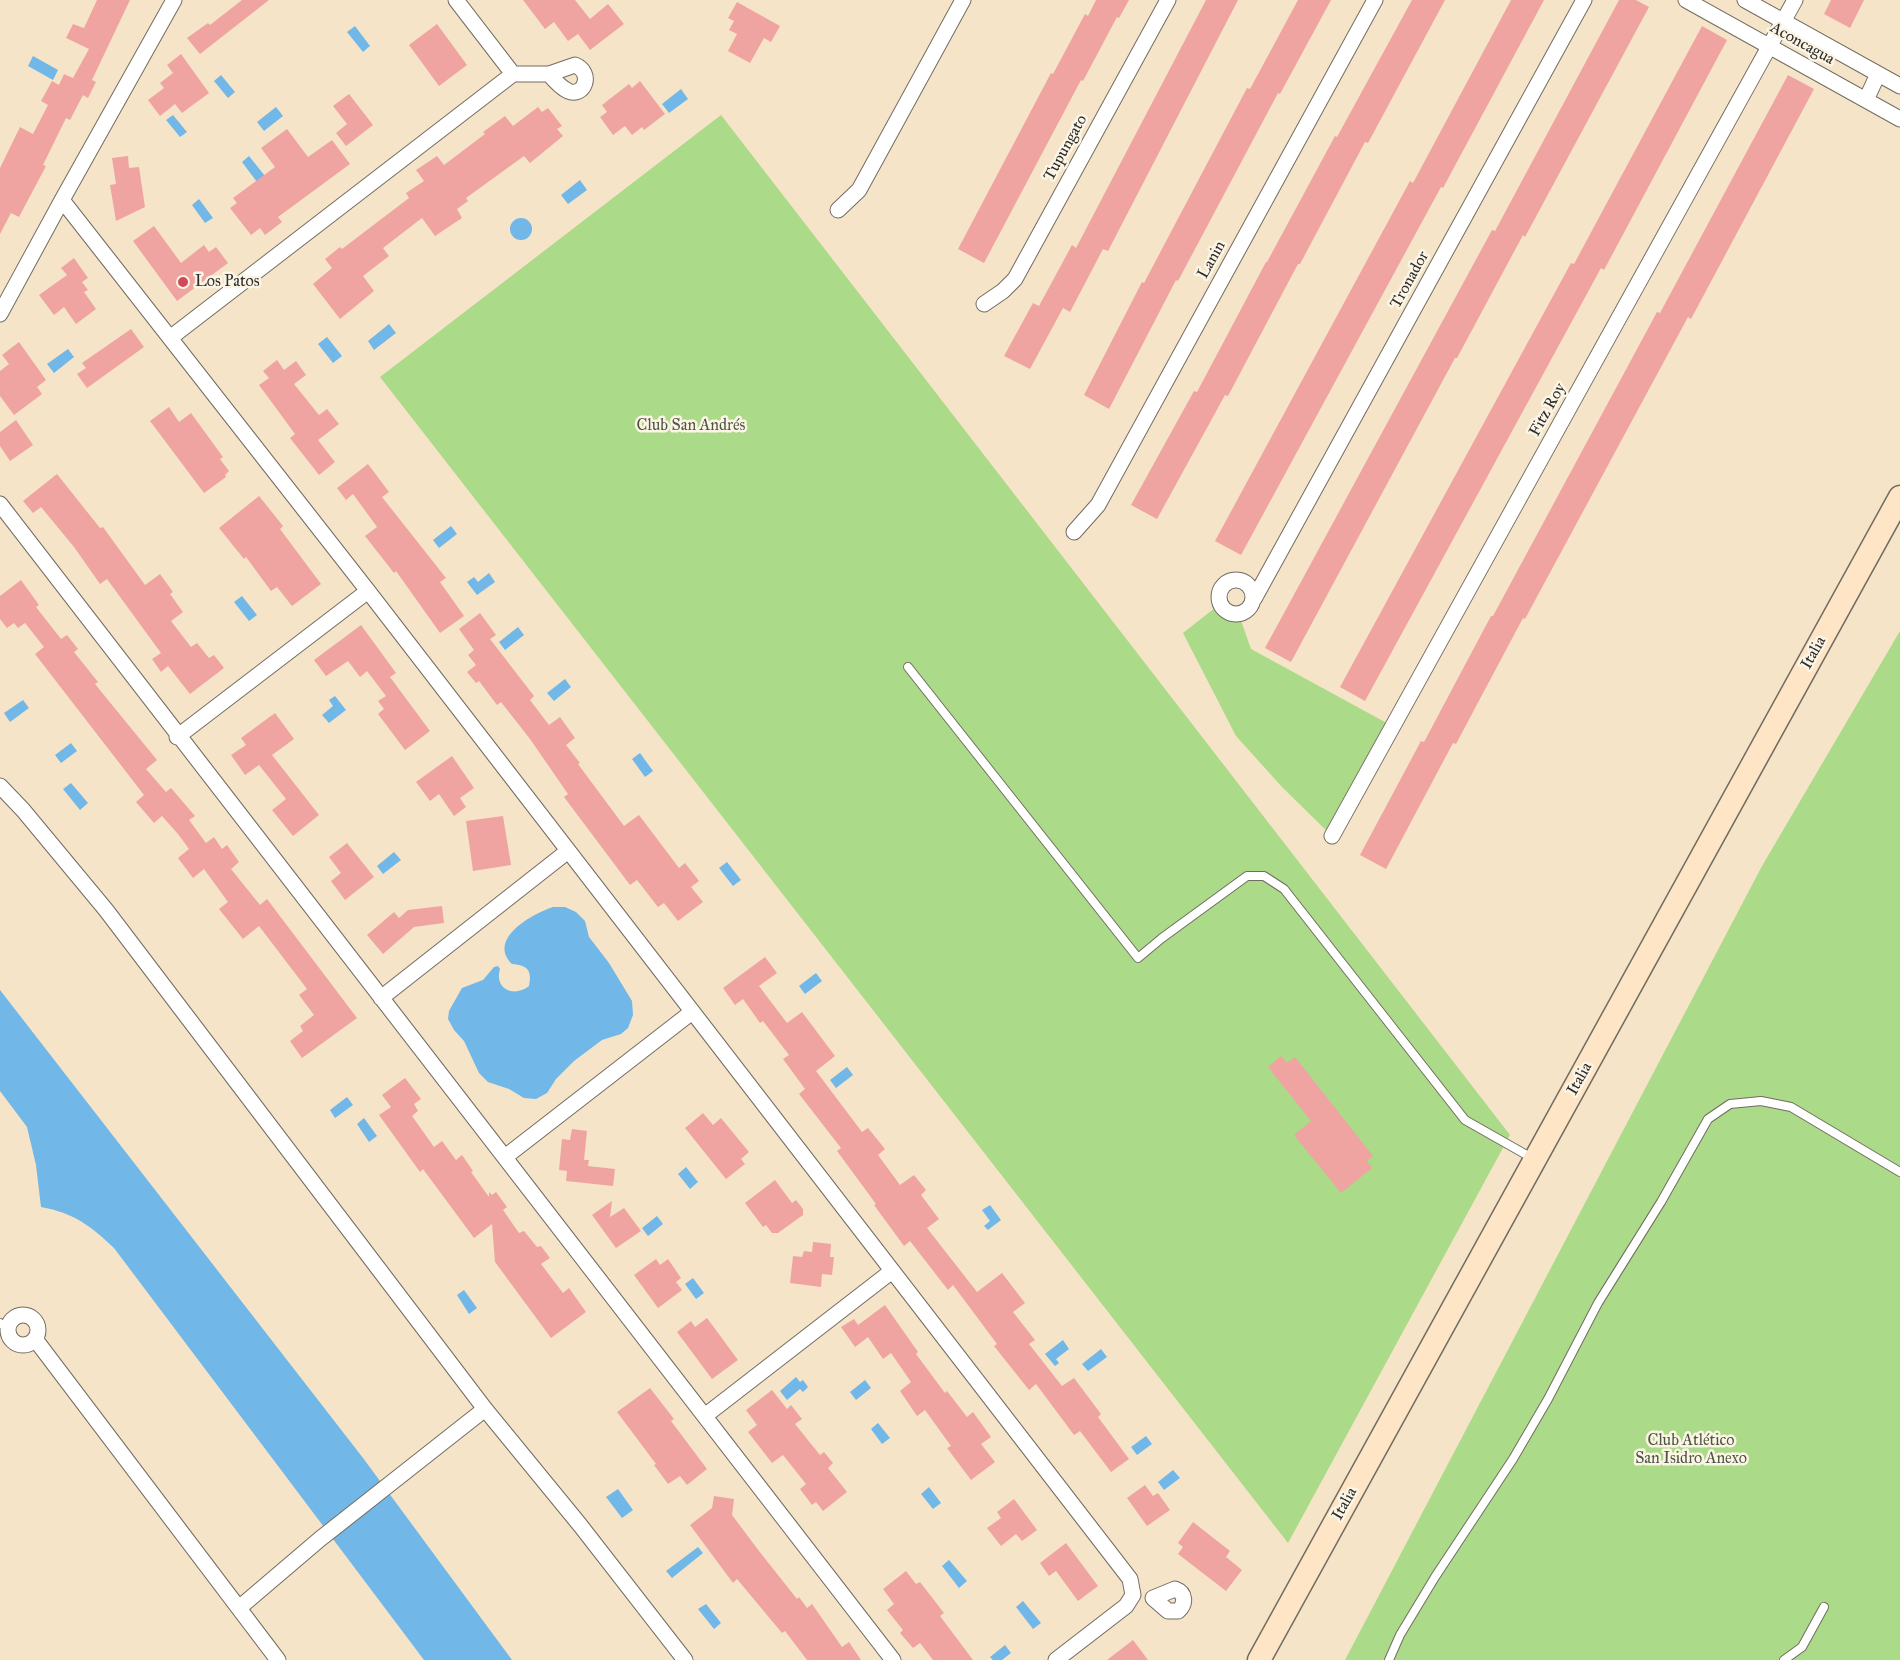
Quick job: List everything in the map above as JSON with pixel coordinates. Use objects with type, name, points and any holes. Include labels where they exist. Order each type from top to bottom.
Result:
[{"type":"street","points":[[0,314],[174,0]]},
{"type":"street","points":[[456,0],[513,74]]},
{"type":"street","points":[[838,210],[859,190],[963,0]]},
{"type":"street","name":"Tupungato","points":[[984,304],[1003,291],[1015,279],[1168,0]]},
{"type":"street","name":"Lanin","points":[[1074,532],[1098,505],[1375,0]]},
{"type":"street","name":"Tronador","points":[[1267,577],[1255,581],[1226,583],[1219,593],[1220,604],[1228,613],[1239,615],[1249,610],[1584,0]]},
{"type":"street","name":"Aconcagua","points":[[1686,0],[1900,119]]},
{"type":"street","name":"Aconcagua","points":[[1745,0],[1900,86]]},
{"type":"street","name":"Fitz Roy","points":[[1332,836],[1795,0]]},
{"type":"street","points":[[170,338],[513,74],[549,74]]},
{"type":"street","points":[[1866,100],[1878,74]]},
{"type":"street","points":[[62,200],[368,591],[1130,1579],[1132,1595],[1126,1606],[1056,1660]]},
{"type":"street","name":"Italia","points":[[1259,1660],[1900,497]]},
{"type":"street","points":[[0,504],[177,737],[706,1415],[893,1660]]},
{"type":"street","points":[[1242,581],[1251,588],[1254,599]]},
{"type":"street","points":[[177,737],[368,591]]},
{"type":"street","points":[[0,786],[23,810],[106,910],[485,1409],[580,1525],[685,1660]]},
{"type":"street","points":[[381,998],[568,851]]},
{"type":"street","points":[[505,1157],[692,1012]]},
{"type":"street","points":[[706,1415],[892,1271]]},
{"type":"street","points":[[21,1315],[31,1317],[39,1330],[35,1339],[27,1344],[18,1344],[11,1338],[4,1326],[21,1315]]},
{"type":"street","points":[[35,1339],[278,1660]]},
{"type":"street","points":[[239,1608],[320,1539],[485,1409]]},
{"type":"street","points":[[1132,1595],[1152,1598]]},
{"type":"lane","points":[[908,666],[1138,958],[1247,876],[1264,876],[1284,889],[1465,1120],[1535,1160]]},
{"type":"lane","points":[[1389,1660],[1400,1635],[1435,1577],[1513,1459],[1548,1399],[1598,1303],[1661,1202],[1708,1119],[1730,1104],[1761,1101],[1791,1107],[1900,1172]]},
{"type":"lane","points":[[1784,1660],[1802,1647],[1824,1607]]},
{"type":"green space","name":"Club San Andrés","points":[[721,115],[1510,1135],[1288,1543],[380,377]]},
{"type":"green space","points":[[1220,604],[1228,613],[1239,615],[1251,649],[1394,727],[1332,836],[1282,787],[1236,736],[1183,633]]},
{"type":"green space","name":"Club Atlético San Isidro Anexo","points":[[1900,631],[1900,1660],[1345,1660],[1762,866]]},
{"type":"water","points":[[355,26],[370,46],[363,52],[347,32]]},
{"type":"water","points":[[33,56],[58,70],[53,80],[28,66]]},
{"type":"water","points":[[221,75],[235,92],[228,98],[214,81]]},
{"type":"water","points":[[681,89],[688,99],[669,113],[662,104]]},
{"type":"water","points":[[276,107],[283,116],[264,131],[257,122]]},
{"type":"water","points":[[173,115],[187,132],[180,137],[166,120]]},
{"type":"water","points":[[249,156],[265,176],[257,182],[242,162]]},
{"type":"water","points":[[580,180],[587,190],[568,204],[561,195]]},
{"type":"water","points":[[199,199],[213,218],[205,223],[192,205]]},
{"type":"water","points":[[521,218],[529,221],[532,229],[529,237],[521,240],[513,237],[510,229],[513,221]]},
{"type":"water","points":[[389,324],[396,333],[374,350],[368,341]]},
{"type":"water","points":[[327,337],[342,356],[333,363],[318,344]]},
{"type":"water","points":[[68,349],[74,357],[54,373],[47,364]]},
{"type":"water","points":[[451,526],[457,534],[439,548],[433,540]]},
{"type":"water","points":[[489,573],[495,582],[477,595],[467,582],[474,577],[478,582]]},
{"type":"water","points":[[242,596],[257,615],[249,621],[234,602]]},
{"type":"water","points":[[518,627],[524,635],[505,650],[499,642]]},
{"type":"water","points":[[565,679],[571,687],[554,701],[547,693]]},
{"type":"water","points":[[335,696],[346,710],[329,723],[322,715],[333,706],[329,700]]},
{"type":"water","points":[[23,700],[29,708],[10,722],[4,713]]},
{"type":"water","points":[[71,743],[77,751],[61,763],[55,755]]},
{"type":"water","points":[[640,753],[653,771],[645,777],[632,759]]},
{"type":"water","points":[[71,783],[88,803],[80,810],[63,789]]},
{"type":"water","points":[[394,852],[401,860],[383,874],[377,866]]},
{"type":"water","points":[[727,862],[741,880],[733,886],[719,868]]},
{"type":"water","points":[[553,907],[565,907],[576,912],[585,921],[589,937],[609,963],[632,1001],[633,1015],[628,1028],[621,1034],[602,1040],[574,1061],[556,1079],[547,1093],[536,1099],[524,1098],[509,1089],[488,1082],[479,1073],[464,1041],[448,1019],[449,1011],[462,988],[483,980],[494,967],[498,966],[500,969],[500,982],[507,990],[523,990],[529,986],[528,970],[512,964],[506,955],[505,946],[508,937],[515,929],[534,915]]},
{"type":"water","points":[[816,973],[822,981],[805,994],[799,986]]},
{"type":"water","points":[[0,990],[363,1458],[512,1660],[424,1660],[114,1248],[98,1233],[73,1217],[41,1207],[36,1165],[27,1127],[0,1091]]},
{"type":"water","points":[[847,1067],[853,1075],[836,1088],[830,1080]]},
{"type":"water","points":[[347,1097],[353,1105],[335,1118],[330,1110]]},
{"type":"water","points":[[364,1118],[377,1136],[369,1142],[357,1124]]},
{"type":"water","points":[[686,1167],[698,1182],[690,1189],[678,1174]]},
{"type":"water","points":[[990,1205],[1001,1220],[988,1230],[984,1226],[990,1221],[982,1210]]},
{"type":"water","points":[[657,1216],[663,1224],[648,1236],[642,1228]]},
{"type":"water","points":[[693,1278],[704,1293],[696,1299],[685,1284]]},
{"type":"water","points":[[464,1290],[477,1308],[469,1314],[457,1295]]},
{"type":"water","points":[[1063,1340],[1069,1349],[1056,1359],[1059,1363],[1055,1366],[1045,1354]]},
{"type":"water","points":[[1101,1349],[1107,1357],[1088,1371],[1082,1364]]},
{"type":"water","points":[[796,1377],[800,1382],[803,1380],[808,1387],[803,1392],[800,1389],[787,1400],[780,1391]]},
{"type":"water","points":[[865,1380],[871,1388],[856,1400],[850,1392]]},
{"type":"water","points":[[878,1423],[890,1438],[882,1444],[871,1429]]},
{"type":"water","points":[[1146,1436],[1152,1444],[1137,1455],[1131,1447]]},
{"type":"water","points":[[1173,1470],[1180,1478],[1164,1490],[1158,1482]]},
{"type":"water","points":[[929,1487],[941,1503],[933,1509],[921,1494]]},
{"type":"water","points":[[618,1489],[633,1510],[622,1518],[606,1497]]},
{"type":"water","points":[[698,1547],[703,1553],[672,1578],[666,1571]]},
{"type":"water","points":[[949,1560],[967,1581],[959,1588],[942,1566]]},
{"type":"water","points":[[1023,1601],[1041,1623],[1033,1629],[1016,1607]]},
{"type":"water","points":[[706,1604],[721,1623],[714,1629],[698,1609]]},
{"type":"water","points":[[1005,1645],[1011,1653],[1002,1660],[993,1660],[990,1657]]},
{"type":"building","points":[[97,0],[130,0],[92,80],[96,82],[88,98],[83,95],[70,120],[66,118],[43,165],[46,166],[19,217],[11,213],[0,234],[0,168],[20,127],[33,134],[48,105],[41,101],[52,81],[59,85],[64,74],[73,78],[89,49],[66,38],[73,24],[84,28]]},
{"type":"building","points":[[242,0],[269,0],[200,54],[187,38],[208,23],[210,25]]},
{"type":"building","points":[[523,0],[575,0],[590,19],[608,4],[624,24],[590,50],[578,34],[568,41],[554,22],[545,29]]},
{"type":"building","points":[[1096,0],[1129,0],[1119,18],[1117,17],[1083,81],[1081,80],[984,263],[958,249],[1051,73],[1053,74],[1085,14],[1088,16]]},
{"type":"building","points":[[1206,0],[1238,0],[1108,251],[1103,249],[1070,312],[1063,308],[1030,369],[1004,356],[1033,303],[1039,306],[1072,245],[1076,248]]},
{"type":"building","points":[[1298,0],[1331,0],[1280,94],[1278,93],[1178,281],[1176,280],[1109,409],[1084,395],[1247,88],[1250,89]]},
{"type":"building","points":[[1412,0],[1445,0],[1368,143],[1365,142],[1298,264],[1228,396],[1225,395],[1157,519],[1131,505],[1194,391],[1197,392],[1335,136],[1337,137]]},
{"type":"building","points":[[1511,0],[1544,0],[1241,555],[1215,541],[1410,181],[1413,183]]},
{"type":"building","points":[[1619,0],[1636,0],[1649,7],[1525,237],[1523,235],[1455,358],[1291,662],[1265,648],[1492,230],[1495,231]]},
{"type":"building","points":[[1831,0],[1864,0],[1850,28],[1824,14]]},
{"type":"building","points":[[737,2],[780,26],[771,42],[764,38],[750,63],[728,51],[737,34],[729,30],[734,21],[728,18]]},
{"type":"building","points":[[437,24],[467,65],[439,86],[409,45]]},
{"type":"building","points":[[1702,26],[1727,40],[1604,270],[1601,268],[1365,701],[1340,687],[1571,263],[1574,264]]},
{"type":"building","points":[[181,54],[209,93],[182,113],[175,104],[160,116],[148,100],[164,88],[160,83],[173,73],[167,65]]},
{"type":"building","points":[[1788,75],[1814,89],[1691,319],[1688,317],[1525,619],[1523,618],[1456,744],[1453,743],[1386,869],[1360,855],[1421,741],[1424,742],[1493,616],[1657,312],[1660,313]]},
{"type":"building","points":[[640,81],[665,114],[644,130],[642,127],[632,135],[625,126],[613,135],[600,117],[607,112],[602,105],[629,84],[632,88]]},
{"type":"building","points":[[349,94],[373,125],[346,146],[336,133],[347,124],[333,106]]},
{"type":"building","points":[[538,107],[542,112],[548,108],[562,126],[557,129],[563,136],[530,163],[524,156],[466,198],[468,201],[457,209],[462,218],[435,236],[422,218],[383,248],[389,256],[363,276],[374,291],[340,319],[313,284],[332,268],[325,259],[340,247],[342,249],[409,198],[406,193],[424,181],[416,170],[437,156],[444,165],[505,116],[513,126]]},
{"type":"building","points":[[287,129],[308,157],[332,140],[350,164],[278,217],[282,222],[265,235],[260,228],[251,235],[230,208],[237,203],[233,198],[275,167],[261,148]]},
{"type":"building","points":[[128,156],[129,168],[139,167],[145,207],[116,221],[110,185],[116,184],[112,158]]},
{"type":"building","name":"Los Patos","points":[[154,226],[181,263],[204,245],[209,252],[216,247],[228,263],[177,301],[133,241]]},
{"type":"building","points":[[74,258],[88,278],[82,282],[88,290],[84,292],[96,309],[76,324],[64,307],[54,315],[39,295],[67,275],[61,268]]},
{"type":"building","points":[[131,329],[144,347],[87,388],[77,374],[86,368],[82,363]]},
{"type":"building","points":[[19,342],[46,380],[37,387],[42,394],[14,415],[0,396],[0,371],[9,364],[2,355]]},
{"type":"building","points":[[277,360],[284,370],[296,361],[306,375],[294,384],[319,415],[327,409],[339,424],[318,440],[335,462],[319,475],[290,438],[295,434],[259,385],[269,378],[263,371]]},
{"type":"building","points":[[169,407],[179,422],[191,413],[223,457],[220,459],[229,471],[226,477],[204,493],[150,421]]},
{"type":"building","points":[[16,420],[33,445],[10,461],[0,446],[0,432]]},
{"type":"building","points":[[368,464],[389,492],[382,497],[446,578],[440,582],[464,616],[440,633],[396,571],[394,573],[365,536],[377,527],[353,494],[346,500],[337,488]]},
{"type":"building","points":[[57,474],[100,528],[103,527],[145,585],[160,574],[173,592],[170,594],[183,612],[171,621],[191,647],[197,643],[209,658],[214,655],[224,668],[190,694],[168,666],[161,672],[152,659],[161,653],[107,579],[100,584],[74,547],[41,507],[33,513],[23,501]]},
{"type":"building","points":[[259,496],[283,526],[280,529],[321,584],[292,606],[277,587],[271,591],[246,557],[244,559],[219,528]]},
{"type":"building","points":[[21,580],[39,605],[36,607],[61,639],[67,635],[78,649],[74,652],[98,682],[95,684],[157,760],[146,769],[166,792],[171,788],[195,816],[189,820],[206,843],[214,837],[222,849],[227,845],[239,862],[231,869],[260,905],[267,899],[357,1018],[302,1058],[290,1041],[303,1031],[300,1026],[314,1015],[299,995],[307,989],[259,926],[243,939],[219,909],[228,902],[204,869],[193,878],[178,858],[189,849],[162,816],[154,823],[136,802],[144,795],[35,654],[44,647],[25,623],[18,628],[14,623],[7,628],[0,619],[0,596]]},
{"type":"building","points":[[480,613],[496,635],[490,639],[534,696],[530,700],[549,725],[560,717],[575,738],[566,745],[624,826],[639,815],[679,868],[685,863],[699,881],[691,887],[703,902],[678,921],[664,903],[658,907],[637,880],[630,885],[564,797],[568,794],[530,739],[501,702],[497,705],[479,681],[476,683],[467,672],[476,665],[468,655],[474,650],[459,629]]},
{"type":"building","points":[[361,625],[396,673],[390,677],[430,731],[405,750],[378,714],[384,709],[378,701],[386,696],[367,671],[360,677],[348,661],[326,676],[314,660]]},
{"type":"building","points":[[275,713],[294,739],[272,755],[319,815],[293,836],[272,810],[286,799],[259,765],[245,775],[231,755],[246,745],[241,738]]},
{"type":"building","points":[[452,756],[474,788],[460,798],[466,807],[454,816],[439,794],[430,801],[416,782]]},
{"type":"building","points":[[503,816],[511,865],[473,871],[466,821]]},
{"type":"building","points":[[347,843],[374,877],[345,900],[331,881],[341,873],[329,857]]},
{"type":"building","points":[[442,906],[444,923],[414,927],[383,954],[367,935],[394,912],[399,918],[408,910]]},
{"type":"building","points":[[765,957],[777,973],[759,986],[787,1023],[802,1012],[835,1056],[816,1071],[862,1132],[868,1128],[885,1149],[878,1155],[900,1185],[914,1175],[926,1190],[921,1195],[939,1219],[927,1228],[977,1292],[1002,1273],[1025,1303],[1013,1312],[1035,1340],[1029,1344],[1062,1386],[1074,1378],[1101,1414],[1098,1417],[1129,1459],[1111,1472],[1080,1431],[1074,1435],[1036,1384],[1029,1390],[994,1346],[997,1344],[953,1285],[948,1290],[910,1241],[904,1246],[837,1151],[841,1148],[799,1094],[805,1089],[783,1059],[789,1055],[763,1021],[760,1023],[743,999],[735,1005],[723,988]]},
{"type":"building","points":[[1281,1056],[1287,1063],[1295,1057],[1373,1156],[1367,1161],[1372,1168],[1341,1193],[1294,1135],[1311,1121],[1268,1067]]},
{"type":"building","points":[[405,1078],[421,1099],[414,1104],[418,1111],[412,1116],[434,1147],[442,1141],[456,1160],[462,1155],[489,1197],[489,1192],[492,1195],[496,1192],[507,1207],[503,1210],[519,1233],[524,1231],[537,1247],[541,1246],[550,1258],[541,1264],[563,1293],[569,1288],[586,1312],[551,1338],[495,1262],[492,1224],[474,1238],[423,1169],[420,1172],[379,1115],[391,1107],[382,1095]]},
{"type":"building","points":[[703,1113],[713,1125],[721,1118],[749,1152],[741,1159],[745,1164],[726,1179],[685,1128]]},
{"type":"building","points":[[572,1129],[587,1131],[584,1160],[589,1160],[588,1166],[615,1169],[613,1186],[566,1181],[567,1171],[559,1170],[562,1139],[570,1140]]},
{"type":"building","points":[[775,1180],[792,1203],[796,1200],[803,1209],[803,1215],[778,1233],[772,1233],[766,1225],[763,1227],[745,1203]]},
{"type":"building","points":[[612,1201],[610,1217],[624,1208],[641,1231],[616,1248],[592,1215]]},
{"type":"building","points":[[813,1242],[831,1244],[830,1257],[834,1257],[832,1275],[822,1274],[821,1287],[790,1283],[793,1256],[802,1257],[804,1251],[812,1252]]},
{"type":"building","points":[[656,1259],[660,1265],[668,1259],[681,1278],[676,1282],[682,1290],[658,1308],[634,1275]]},
{"type":"building","points":[[885,1305],[918,1352],[916,1354],[945,1393],[947,1391],[967,1417],[973,1412],[991,1437],[981,1444],[995,1462],[971,1480],[947,1448],[951,1446],[925,1410],[917,1416],[900,1391],[911,1382],[891,1353],[883,1359],[868,1337],[855,1347],[841,1327],[854,1319],[858,1325]]},
{"type":"building","points":[[707,1318],[738,1360],[712,1379],[677,1332],[691,1321],[695,1327]]},
{"type":"building","points":[[650,1388],[674,1419],[671,1421],[707,1469],[687,1485],[680,1476],[668,1484],[617,1412]]},
{"type":"building","points":[[772,1390],[787,1409],[791,1405],[802,1419],[795,1424],[820,1455],[824,1452],[833,1463],[828,1468],[847,1492],[823,1511],[816,1502],[812,1505],[800,1489],[806,1484],[783,1455],[772,1463],[748,1432],[757,1425],[746,1410]]},
{"type":"building","points":[[1145,1485],[1153,1496],[1158,1493],[1170,1510],[1147,1526],[1127,1498]]},
{"type":"building","points":[[714,1496],[734,1499],[732,1515],[759,1551],[797,1599],[799,1597],[807,1608],[812,1604],[842,1647],[849,1642],[861,1660],[807,1660],[785,1631],[782,1633],[737,1579],[733,1583],[690,1525],[712,1508]]},
{"type":"building","points":[[1014,1499],[1037,1530],[1022,1541],[1016,1534],[1001,1546],[987,1528],[1001,1518],[997,1512]]},
{"type":"building","points":[[1193,1522],[1230,1551],[1226,1557],[1242,1570],[1226,1591],[1178,1554],[1183,1547],[1178,1543]]},
{"type":"building","points":[[1066,1543],[1098,1586],[1078,1601],[1056,1571],[1049,1576],[1040,1563]]},
{"type":"building","points":[[906,1571],[916,1584],[920,1582],[944,1613],[940,1616],[973,1660],[933,1660],[920,1643],[913,1648],[900,1633],[903,1630],[887,1610],[894,1604],[883,1589]]},
{"type":"building","points":[[1133,1640],[1148,1660],[1107,1660]]},
{"type":"place","name":"Los Patos","points":[[183,282]]}]
